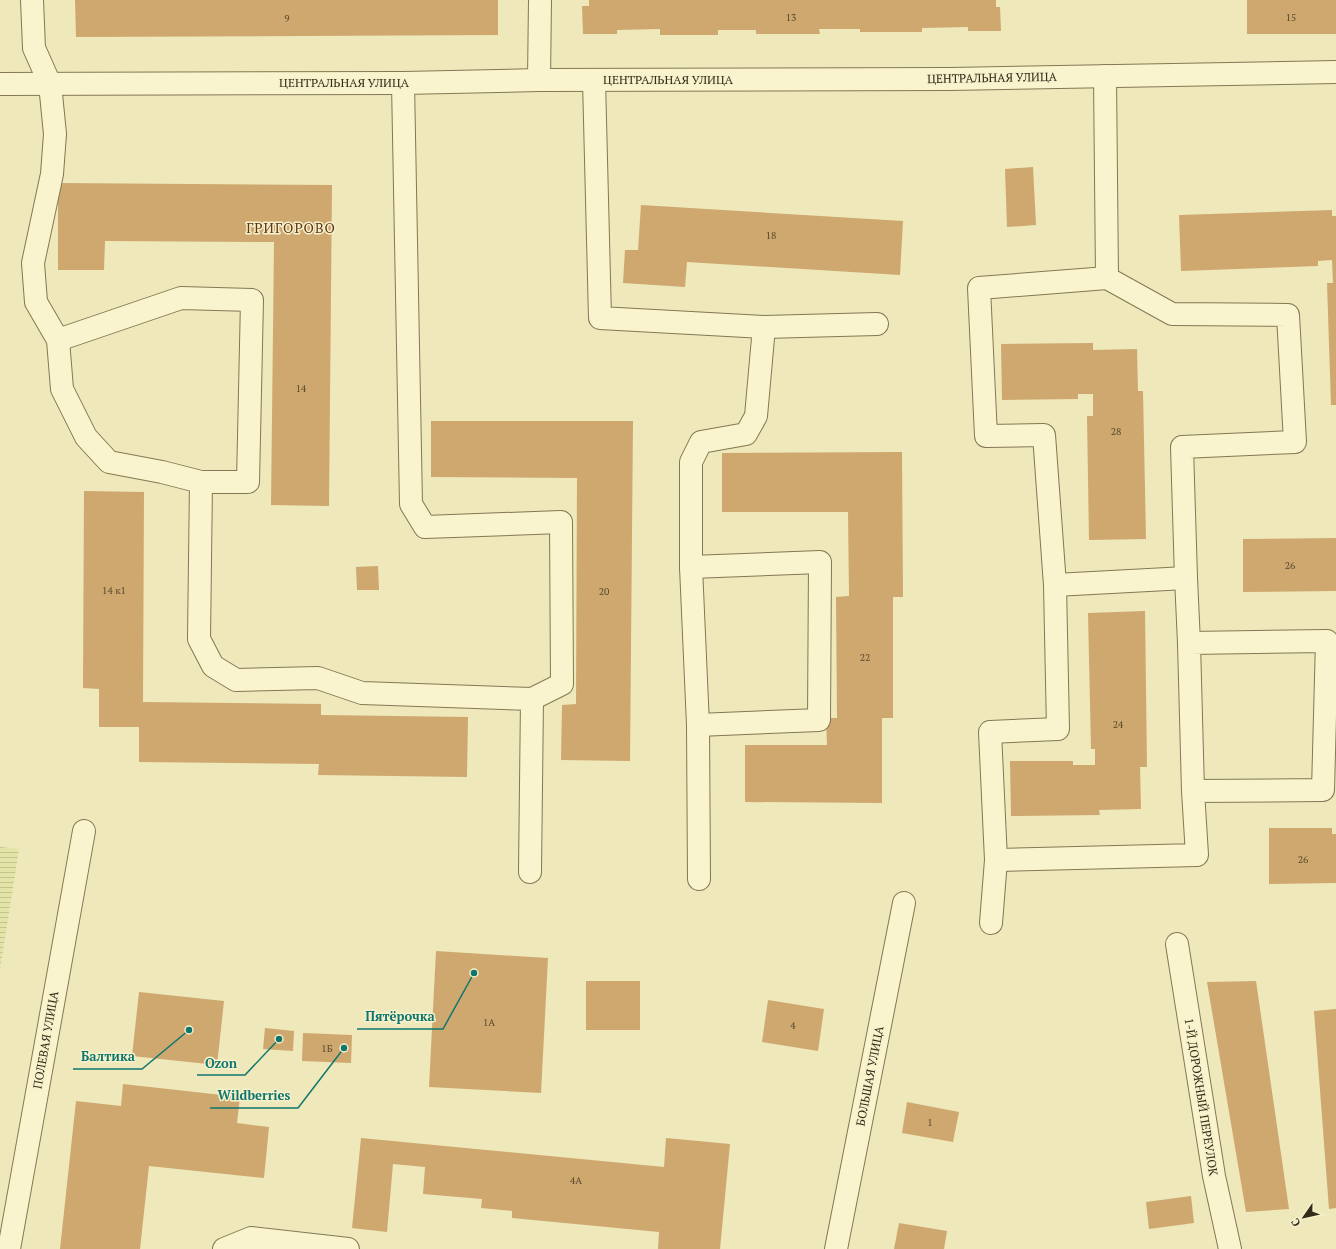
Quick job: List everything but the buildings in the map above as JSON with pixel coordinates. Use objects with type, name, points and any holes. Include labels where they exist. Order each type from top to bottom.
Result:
[{"type":"street","points":[[32,0],[34,48],[50,84],[55,134],[52,174],[33,263],[36,302],[58,340],[62,389],[86,437],[109,462],[162,472],[201,482],[248,482],[252,300],[180,298],[58,340]]},
{"type":"street","points":[[539,80],[540,0]]},
{"type":"street","name":"ЦЕНТРАЛЬНАЯ УЛИЦА","points":[[0,84],[950,79],[1336,72]]},
{"type":"street","points":[[1105,76],[1106,278]]},
{"type":"street","points":[[594,80],[600,318],[764,327],[877,324]]},
{"type":"street","points":[[201,482],[199,639],[213,666],[236,680],[318,678],[362,693],[532,699],[562,684],[562,522],[425,527],[411,504],[403,83]]},
{"type":"street","points":[[991,923],[996,860],[990,732],[1058,729],[1055,585],[1044,435],[986,436],[979,288],[1106,278],[1172,314],[1288,315],[1295,442],[1182,447],[1186,578],[1190,642],[1193,791],[1197,855],[996,860]]},
{"type":"street","points":[[699,879],[698,725],[691,567],[690,462],[701,442],[746,434],[756,416],[764,327]]},
{"type":"street","points":[[691,567],[820,562],[819,720],[698,725]]},
{"type":"street","points":[[1055,585],[1186,578]]},
{"type":"street","points":[[1190,642],[1327,641],[1323,790],[1193,791]]},
{"type":"street","points":[[530,872],[532,699]]},
{"type":"street","name":"ПОЛЕВАЯ УЛИЦА","points":[[9,1249],[84,831]]},
{"type":"street","name":"БОЛЬШАЯ УЛИЦА","points":[[836,1249],[904,903]]},
{"type":"street","name":"1-Й ДОРОЖНЫЙ ПЕРЕУЛОК","points":[[1177,944],[1214,1176],[1230,1249]]},
{"type":"street","points":[[224,1249],[251,1238],[348,1249]]},
{"type":"green space","points":[[0,847],[19,849],[0,969]]},
{"type":"place","name":"Пятёрочка","points":[[474,973]]},
{"type":"place","name":"Балтика","points":[[189,1030]]},
{"type":"place","name":"Ozon","points":[[279,1039]]},
{"type":"place","name":"Wildberries","points":[[344,1048]]},
{"type":"district","name":"ГРИГОРОВО","points":[[291,228]]}]
